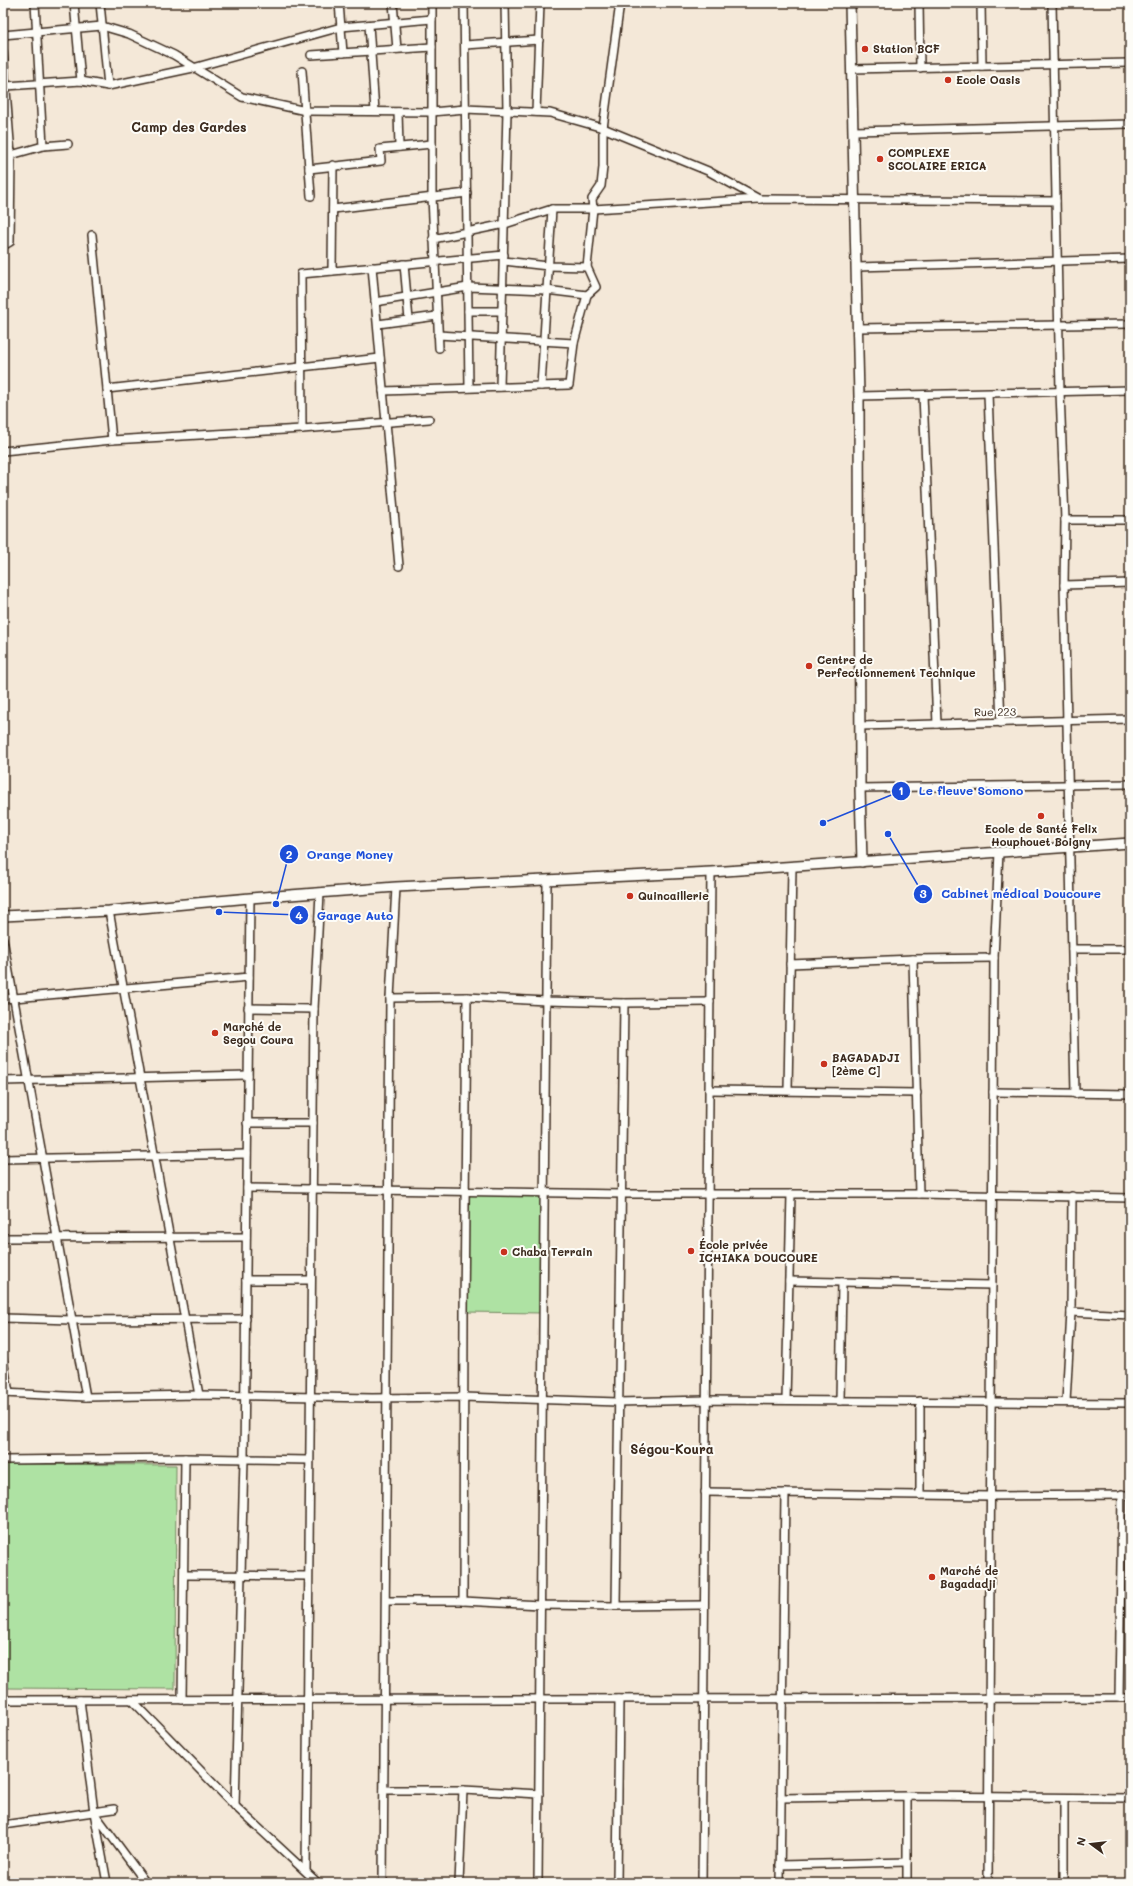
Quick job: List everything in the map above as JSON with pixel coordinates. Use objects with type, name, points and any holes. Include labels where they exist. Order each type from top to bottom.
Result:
[{"type":"street","points":[[35,3],[43,146]]},
{"type":"street","points":[[74,3],[81,81]]},
{"type":"street","points":[[100,3],[108,86]]},
{"type":"street","points":[[339,3],[343,53]]},
{"type":"street","points":[[394,3],[396,49]]},
{"type":"street","points":[[432,3],[432,197],[435,291],[439,348]]},
{"type":"street","points":[[464,3],[469,388]]},
{"type":"street","points":[[500,387],[507,111],[505,3]]},
{"type":"street","points":[[536,112],[540,3]]},
{"type":"street","points":[[383,391],[569,385],[574,343],[587,295],[596,287],[587,267],[593,209],[592,199],[601,186],[603,167],[603,128],[620,3]]},
{"type":"street","points":[[850,3],[859,396],[860,788],[862,862]]},
{"type":"street","points":[[919,3],[920,68]]},
{"type":"street","points":[[981,3],[982,66]]},
{"type":"street","points":[[1052,3],[1060,392],[1065,520],[1064,585],[1075,1094]]},
{"type":"street","points":[[6,86],[81,81],[108,86],[193,68],[341,27],[432,19]]},
{"type":"street","points":[[369,24],[375,112]]},
{"type":"street","points":[[3,35],[102,26],[129,34],[174,55],[242,97],[306,111],[432,112],[465,109],[550,113],[603,128],[708,171],[759,199]]},
{"type":"street","points":[[465,45],[539,40]]},
{"type":"street","points":[[311,55],[432,47]]},
{"type":"street","points":[[3,52],[11,155],[10,242],[3,246]]},
{"type":"street","points":[[852,69],[1130,62]]},
{"type":"street","points":[[302,71],[311,196]]},
{"type":"street","points":[[398,112],[400,147]]},
{"type":"street","points":[[854,131],[1130,124]]},
{"type":"street","points":[[3,155],[11,155],[43,146],[68,144]]},
{"type":"street","points":[[309,169],[333,165],[381,161],[380,149],[432,144]]},
{"type":"street","points":[[332,271],[333,165]]},
{"type":"street","points":[[333,209],[467,193]]},
{"type":"street","points":[[433,239],[505,224],[552,209],[593,209],[759,199],[1056,201]]},
{"type":"street","points":[[541,386],[552,209]]},
{"type":"street","points":[[92,235],[112,440]]},
{"type":"street","points":[[302,429],[301,274],[467,259],[504,258],[548,266],[587,267]]},
{"type":"street","points":[[857,267],[1130,259]]},
{"type":"street","points":[[404,264],[409,320]]},
{"type":"street","points":[[372,267],[398,566]]},
{"type":"street","points":[[375,302],[435,291],[468,287],[503,287],[587,295]]},
{"type":"street","points":[[468,311],[502,311]]},
{"type":"street","points":[[378,324],[437,316]]},
{"type":"street","points":[[858,328],[1130,324]]},
{"type":"street","points":[[438,335],[574,343]]},
{"type":"street","points":[[107,389],[380,358]]},
{"type":"street","points":[[859,396],[1130,390]]},
{"type":"street","points":[[988,394],[1001,723]]},
{"type":"street","points":[[923,395],[937,724]]},
{"type":"street","points":[[3,451],[112,440],[302,429],[429,419]]},
{"type":"street","points":[[1065,520],[1130,520]]},
{"type":"street","points":[[1064,585],[1130,583]]},
{"type":"street","name":"Rue 223","points":[[860,726],[1130,719]]},
{"type":"street","points":[[860,788],[1130,784]]},
{"type":"street","points":[[3,916],[109,911],[250,898],[396,887],[711,872],[1130,843]]},
{"type":"street","points":[[988,1883],[994,958],[998,852]]},
{"type":"street","points":[[788,1090],[792,867]]},
{"type":"street","points":[[702,1883],[711,872]]},
{"type":"street","points":[[538,1883],[541,1699],[540,1605],[547,880]]},
{"type":"street","points":[[383,1883],[390,998],[396,887]]},
{"type":"street","points":[[306,1872],[306,1700],[314,1009],[320,893]]},
{"type":"street","points":[[235,1806],[244,1459],[250,898]]},
{"type":"street","points":[[109,911],[122,988],[199,1395]]},
{"type":"street","points":[[3,939],[86,1397]]},
{"type":"street","points":[[1072,949],[1130,949]]},
{"type":"street","points":[[790,964],[913,959],[994,958]]},
{"type":"street","points":[[913,959],[919,1194]]},
{"type":"street","points":[[3,999],[249,977]]},
{"type":"street","points":[[390,998],[467,997],[624,1003],[710,1002]]},
{"type":"street","points":[[463,1601],[463,1397],[467,997]]},
{"type":"street","points":[[616,1606],[624,1003]]},
{"type":"street","points":[[248,1008],[314,1009]]},
{"type":"street","points":[[3,1081],[248,1075]]},
{"type":"street","points":[[709,1090],[917,1093]]},
{"type":"street","points":[[993,1092],[1130,1094]]},
{"type":"street","points":[[247,1123],[313,1123]]},
{"type":"street","points":[[3,1159],[247,1154]]},
{"type":"street","points":[[247,1188],[622,1194],[919,1194],[1130,1198]]},
{"type":"street","points":[[786,1400],[791,1194]]},
{"type":"street","points":[[1066,1402],[1071,1312],[1072,1196]]},
{"type":"street","points":[[3,1238],[246,1237]]},
{"type":"street","points":[[246,1280],[311,1280]]},
{"type":"street","points":[[789,1281],[992,1285]]},
{"type":"street","points":[[840,1400],[842,1282]]},
{"type":"street","points":[[1071,1312],[1130,1315]]},
{"type":"street","points":[[3,1318],[72,1320],[246,1319]]},
{"type":"street","points":[[3,1360],[6,1393],[86,1397],[199,1395],[387,1398],[463,1397],[618,1402],[706,1400],[840,1400],[1130,1403]]},
{"type":"street","points":[[920,1401],[920,1495]]},
{"type":"street","points":[[3,1460],[185,1458],[309,1460]]},
{"type":"street","points":[[182,1700],[185,1458]]},
{"type":"street","points":[[705,1492],[990,1496],[1126,1495],[1119,1698]]},
{"type":"street","points":[[780,1883],[785,1493]]},
{"type":"street","points":[[184,1575],[308,1576]]},
{"type":"street","points":[[386,1601],[463,1601],[540,1605],[616,1606],[704,1605]]},
{"type":"street","points":[[3,1700],[1130,1698]]},
{"type":"street","points":[[617,1883],[618,1699]]},
{"type":"street","points":[[80,1700],[94,1812],[107,1883]]},
{"type":"street","points":[[132,1700],[235,1806],[318,1883]]},
{"type":"street","points":[[384,1790],[463,1790],[539,1794]]},
{"type":"street","points":[[459,1883],[463,1790]]},
{"type":"street","points":[[781,1798],[907,1796],[988,1798],[1130,1798]]},
{"type":"street","points":[[907,1796],[907,1883]]},
{"type":"street","points":[[1064,1798],[1064,1883]]},
{"type":"street","points":[[3,1825],[114,1809]]},
{"type":"street","points":[[94,1812],[146,1883]]},
{"type":"street","points":[[780,1865],[907,1862]]},
{"type":"green space","name":"Chaba Terrain","points":[[465,1192],[544,1193],[543,1313],[464,1312]]},
{"type":"green space","points":[[3,1464],[176,1465],[175,1689],[3,1688]]},
{"type":"place","name":"Station BCF","points":[[865,49]]},
{"type":"place","name":"Ecole Oasis","points":[[948,80]]},
{"type":"place","name":"COMPLEXE SCOLAIRE ERICA","points":[[880,159]]},
{"type":"place","name":"Centre de Perfectionnement Technique","points":[[809,666]]},
{"type":"place","name":"Ecole de Santé Felix Houphouet Boigny","points":[[1041,816]]},
{"type":"place","name":"Le fleuve Somono","points":[[823,823]]},
{"type":"place","name":"Cabinet médical Doucoure","points":[[888,834]]},
{"type":"place","name":"Quincaillerie","points":[[630,896]]},
{"type":"place","name":"Orange Money","points":[[276,904]]},
{"type":"place","name":"Garage Auto","points":[[219,912]]},
{"type":"place","name":"Marché de Segou Coura","points":[[215,1033]]},
{"type":"place","name":"BAGADADJI [2ème C]","points":[[824,1064]]},
{"type":"place","name":"École privée ICHIAKA DOUCOURE","points":[[691,1251]]},
{"type":"place","name":"Chaba Terrain","points":[[504,1252]]},
{"type":"place","name":"Marché de Bagadadji","points":[[932,1577]]},
{"type":"district","name":"Camp des Gardes","points":[[189,127]]},
{"type":"district","name":"Ségou-Koura","points":[[672,1449]]}]
